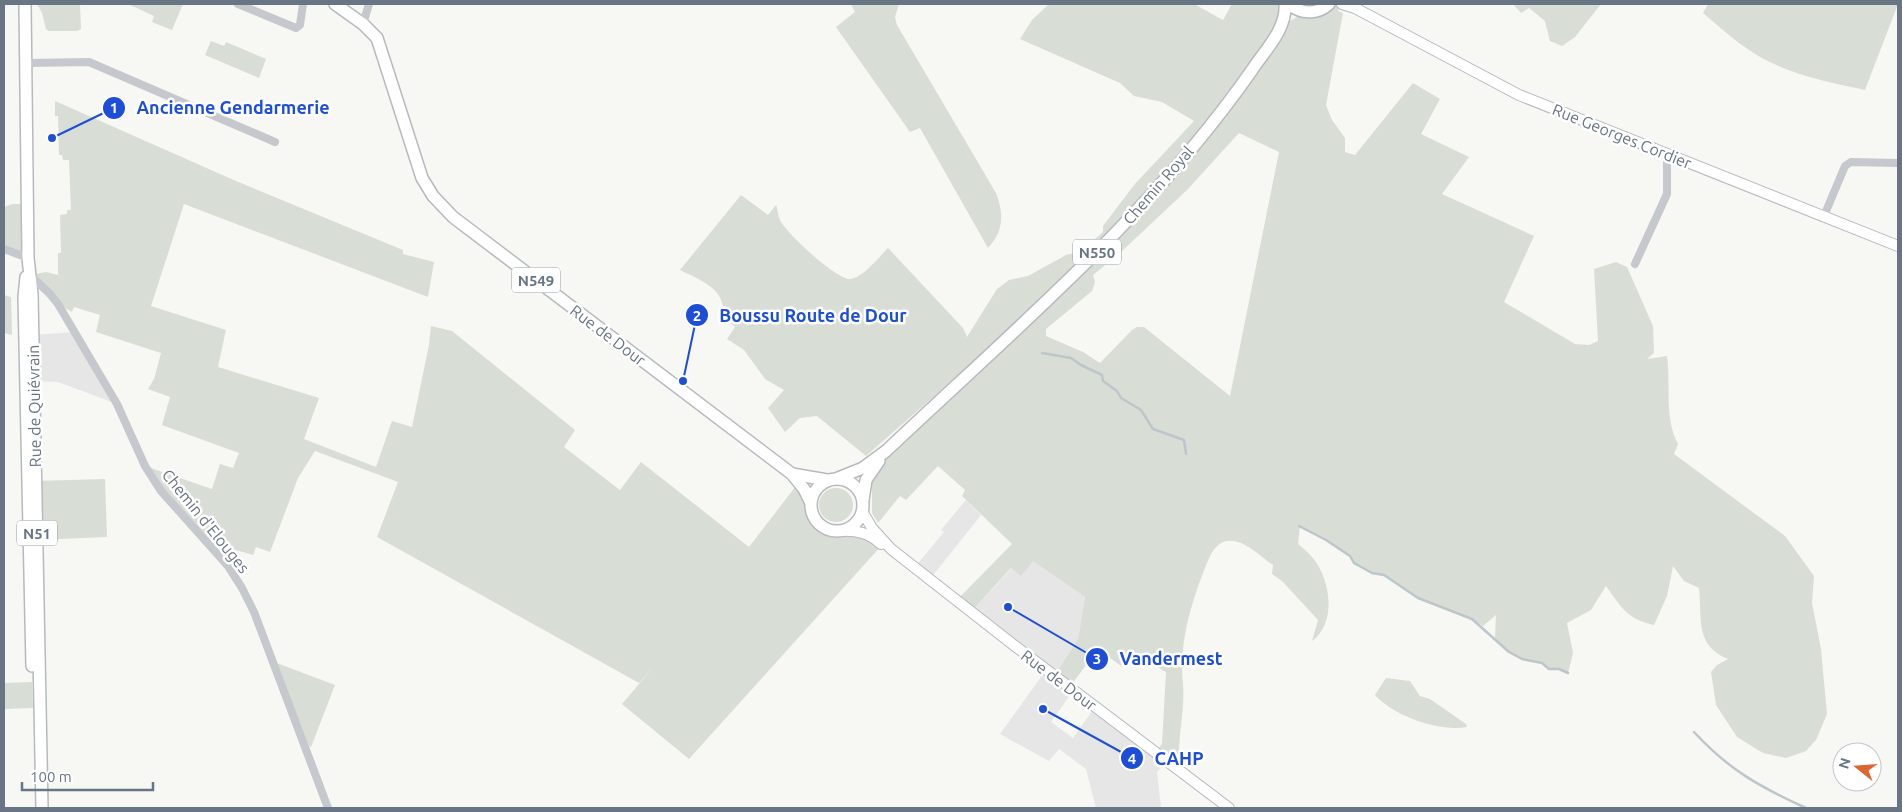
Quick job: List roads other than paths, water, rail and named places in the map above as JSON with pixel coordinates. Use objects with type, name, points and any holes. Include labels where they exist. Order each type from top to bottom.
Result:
[{"type":"main road","name":"N51","points":[[25,4],[28,274]]},
{"type":"main road","name":"N549","points":[[335,4],[363,24]]},
{"type":"main road","points":[[1287,4],[1304,12]]},
{"type":"main road","name":"Chemin Royal","points":[[1281,28],[1287,4]]},
{"type":"main road","name":"Chemin Royal","points":[[832,479],[863,468],[886,451],[1080,269],[1125,223],[1209,126],[1281,28],[1304,12],[1319,10],[1329,4]]},
{"type":"main road","name":"Rue de Dour","points":[[363,24],[377,38],[422,178],[440,204],[453,217],[792,474],[810,501]]},
{"type":"main road","name":"Rue de Quiévrain","points":[[28,274],[24,294],[35,808]]},
{"type":"main road","name":"Rue de Quiévrain","points":[[28,274],[32,294],[42,808]]},
{"type":"main road","name":"Chemin Royal","points":[[862,507],[866,480],[886,451]]},
{"type":"main road","name":"Rue de Dour","points":[[792,474],[832,479]]},
{"type":"main road","points":[[832,479],[845,480],[857,488],[862,507],[854,524],[841,531],[833,531],[818,523],[813,516],[810,501],[816,488],[832,479]]},
{"type":"street","points":[[238,4],[296,28],[300,25],[303,4]]},
{"type":"street","points":[[363,24],[369,4]]},
{"type":"street","name":"Rue Georges Cordier","points":[[1342,4],[1353,6],[1519,95],[1898,246]]},
{"type":"street","points":[[26,63],[89,62],[275,142]]},
{"type":"street","points":[[1635,264],[1667,194],[1667,154]]},
{"type":"street","points":[[1824,216],[1845,166],[1851,162],[1898,163]]},
{"type":"street","points":[[4,249],[28,258]]},
{"type":"street","name":"Chemin d'Elouges","points":[[28,274],[58,304],[117,404],[145,466],[161,491],[228,566],[242,588],[258,620],[328,808]]},
{"type":"street","points":[[862,507],[872,528],[891,549]]},
{"type":"street","points":[[841,531],[855,530],[864,533],[891,549]]},
{"type":"street","name":"Rue de Dour","points":[[891,549],[1015,646],[1229,808]]},
{"type":"waterway","points":[[1042,353],[1071,358],[1102,375],[1103,381],[1117,391],[1121,398],[1141,410],[1153,429],[1184,440],[1186,454]]},
{"type":"waterway","points":[[1299,526],[1326,540],[1350,556],[1354,563],[1372,573],[1384,575],[1418,598],[1472,619],[1509,652],[1522,659],[1542,663],[1549,669],[1559,669],[1568,673]]},
{"type":"waterway","points":[[1694,732],[1720,757],[1746,776],[1774,793],[1806,808]]},
{"type":"place","name":"Ancienne Gendarmerie","points":[[52,138]]},
{"type":"place","name":"Boussu Route de Dour","points":[[683,381]]},
{"type":"place","name":"Vandermest","points":[[1008,607]]},
{"type":"place","name":"CAHP","points":[[1043,709]]}]
